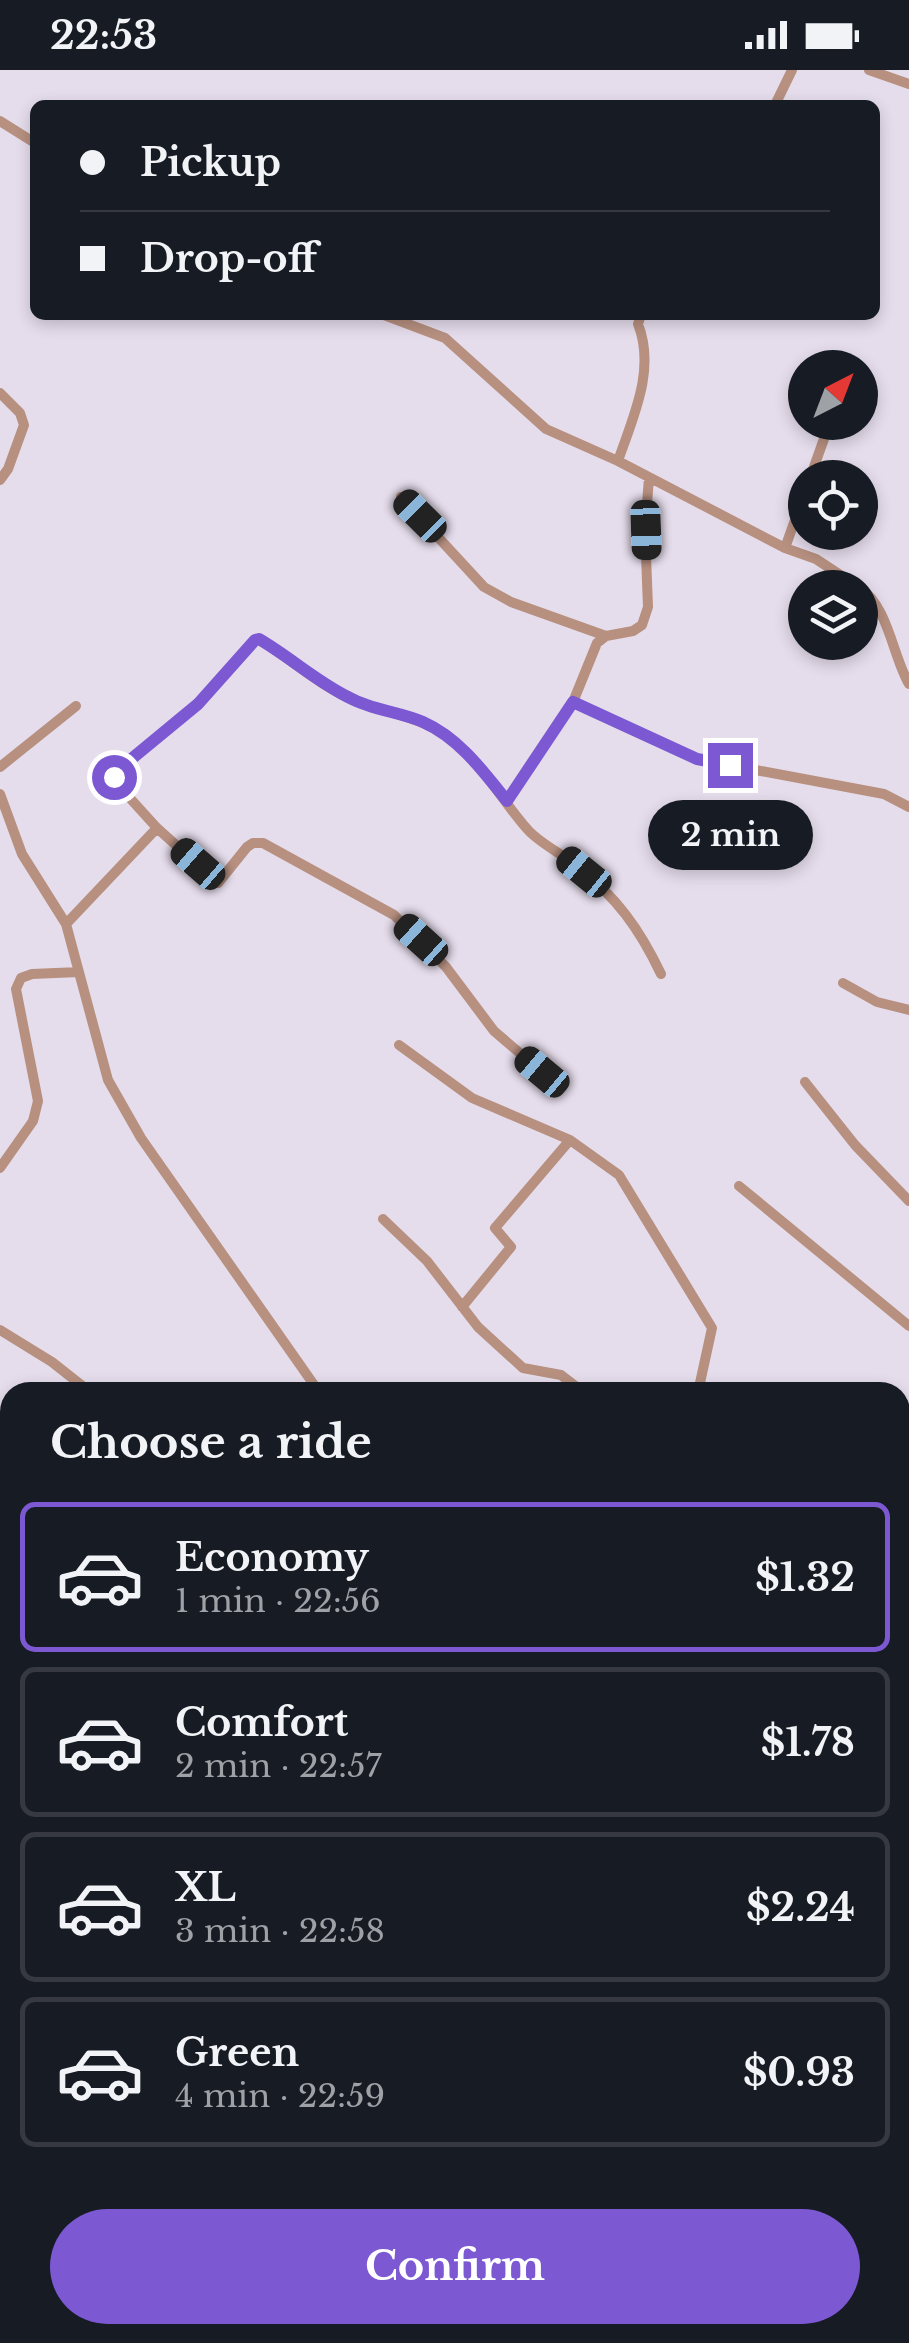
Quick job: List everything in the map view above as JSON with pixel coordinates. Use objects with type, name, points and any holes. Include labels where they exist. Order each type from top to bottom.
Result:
[{"type":"street","points":[[777,100],[792,70]]},
{"type":"street","points":[[870,70],[909,84]]},
{"type":"street","points":[[0,121],[30,140]]},
{"type":"street","points":[[397,320],[444,338],[546,429],[833,570]]},
{"type":"street","points":[[618,462],[642,388],[645,344],[639,320]]},
{"type":"street","points":[[0,392],[20,413],[24,425],[0,480]]},
{"type":"street","points":[[401,497],[484,586],[512,602],[606,636],[633,631],[642,625],[648,607],[646,530],[650,478]]},
{"type":"street","points":[[785,548],[788,540]]},
{"type":"street","points":[[878,611],[897,647],[909,684]]},
{"type":"street","points":[[507,801],[573,702],[590,654],[606,636]]},
{"type":"street","points":[[542,1072],[494,1032],[446,967],[394,916],[263,843],[252,843],[218,883],[157,828],[118,785],[114,777],[118,770],[198,704],[259,639],[352,700],[423,722],[449,738],[481,768],[530,832],[602,886],[610,900],[638,928],[661,974]]},
{"type":"street","points":[[573,702],[697,759],[884,794],[909,807]]},
{"type":"street","points":[[0,768],[76,706]]},
{"type":"street","points":[[0,794],[22,854],[66,924],[108,1080],[162,1170],[311,1382]]},
{"type":"street","points":[[66,924],[157,828]]},
{"type":"street","points":[[0,1168],[33,1121],[38,1101],[16,989],[22,978],[32,974],[79,972]]},
{"type":"street","points":[[843,983],[877,1002],[909,1010]]},
{"type":"street","points":[[400,1045],[472,1098],[570,1140],[619,1176],[712,1328],[700,1382]]},
{"type":"street","points":[[805,1082],[855,1145],[909,1200]]},
{"type":"street","points":[[462,1307],[510,1250],[510,1244],[496,1228],[570,1140]]},
{"type":"street","points":[[740,1186],[909,1326]]},
{"type":"street","points":[[383,1219],[427,1261],[478,1327],[522,1368],[561,1375],[570,1382]]},
{"type":"street","points":[[0,1330],[77,1382]]},
{"type":"route","points":[[114,777],[198,704],[259,639],[352,700],[423,722],[449,738],[481,768],[507,801],[573,702],[697,759],[730,765]]}]
